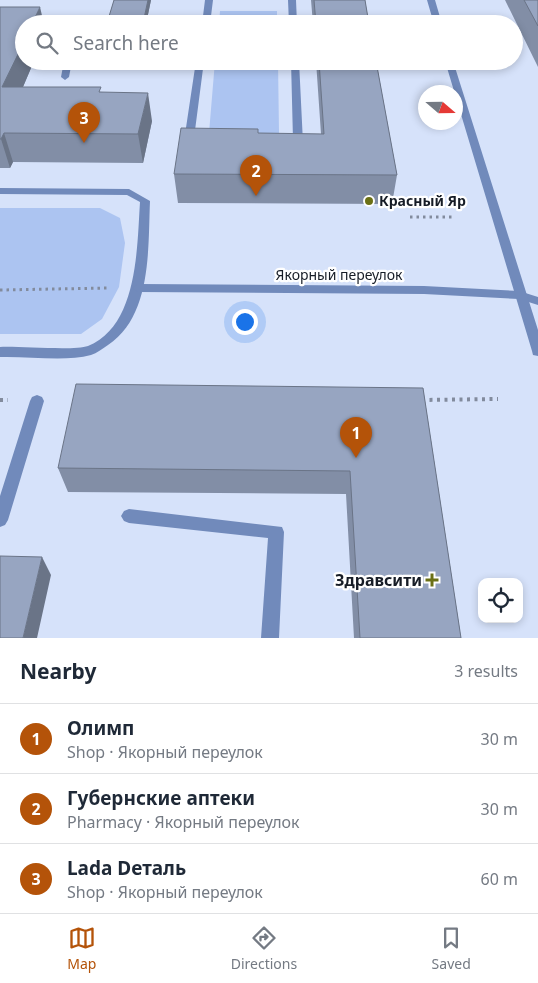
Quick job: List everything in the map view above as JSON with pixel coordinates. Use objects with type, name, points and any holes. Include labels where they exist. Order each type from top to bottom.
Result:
[{"type":"street","points":[[207,15],[209,0]]},
{"type":"street","points":[[292,0],[293,15]]},
{"type":"street","points":[[431,0],[435,15]]},
{"type":"street","points":[[65,77],[66,70]]},
{"type":"street","points":[[199,70],[189,141],[199,141]]},
{"type":"street","points":[[278,143],[298,143],[294,70]]},
{"type":"street","points":[[452,70],[538,351]]},
{"type":"street","points":[[0,191],[129,192],[145,201],[138,288],[121,327],[90,351],[0,352]]},
{"type":"street","name":"Якорный переулок","points":[[138,288],[424,290],[520,295],[538,301]]},
{"type":"street","points":[[0,520],[37,400]]},
{"type":"street","points":[[129,516],[276,532],[270,638]]},
{"type":"path","points":[[410,217],[453,217]]},
{"type":"path","points":[[0,290],[138,288]]},
{"type":"path","points":[[414,400],[498,399]]},
{"type":"path","points":[[0,400],[37,400]]},
{"type":"shaded area","points":[[220,11],[277,11],[277,15],[220,15]]},
{"type":"shaded area","points":[[214,70],[278,70],[279,133],[209,133]]},
{"type":"shaded area","points":[[0,208],[100,208],[120,218],[125,243],[119,287],[102,319],[81,334],[0,334]]},
{"type":"building","points":[[114,0],[148,0],[145,15],[109,15]]},
{"type":"building","points":[[314,0],[365,0],[368,15],[315,15]]},
{"type":"building","points":[[524,0],[538,0],[538,26]]},
{"type":"building","points":[[0,7],[40,7],[36,15],[15,15],[15,60],[2,87],[101,87],[99,92],[148,93],[138,134],[4,133],[0,139]]},
{"type":"building","points":[[320,70],[378,70],[397,175],[174,174],[181,128],[258,129],[258,133],[324,134]]},
{"type":"building","points":[[76,384],[423,388],[461,638],[360,638],[350,471],[58,468]]},
{"type":"building","points":[[0,556],[42,557],[23,638],[0,638]]},
{"type":"place","name":"Lada Dеталь","points":[[84,143]]},
{"type":"place","name":"Губернские аптеки","points":[[256,196]]},
{"type":"place","name":"Красный Яр","points":[[369,201]]},
{"type":"place","name":"Олимп","points":[[356,458]]},
{"type":"place","name":"Здравсити","points":[[432,580]]}]
